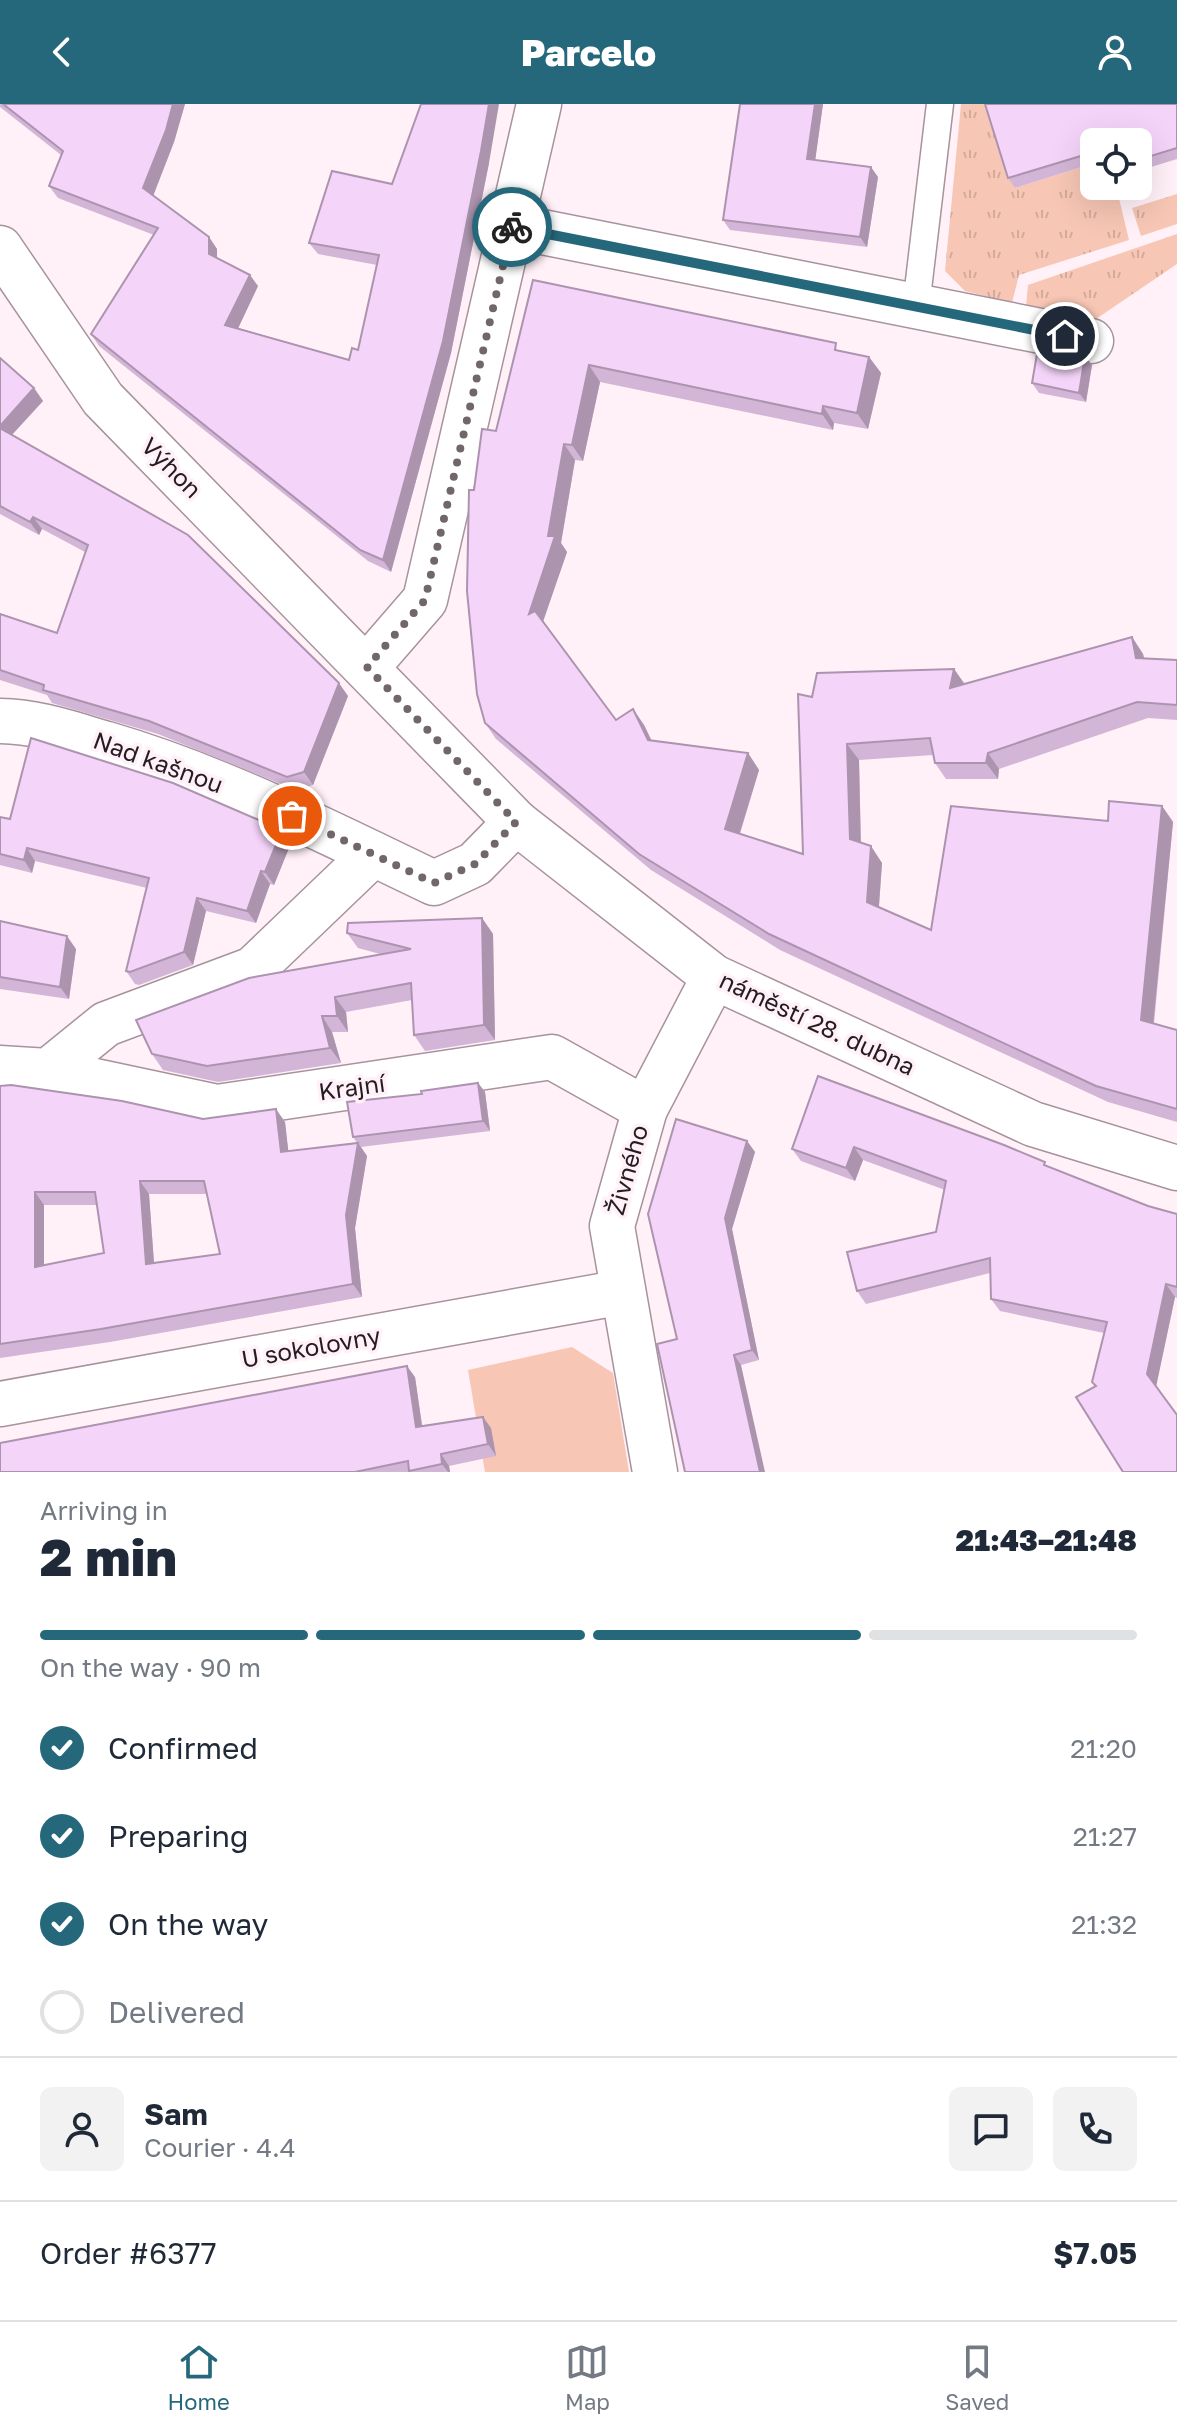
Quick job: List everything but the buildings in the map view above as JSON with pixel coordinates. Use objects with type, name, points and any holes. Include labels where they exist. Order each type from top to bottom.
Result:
[{"type":"street","points":[[367,667],[425,600],[539,104]]},
{"type":"street","points":[[512,226],[1091,341]]},
{"type":"street","name":"Výhon","points":[[0,248],[103,399],[367,667]]},
{"type":"street","name":"náměstí 28. dubna","points":[[367,667],[516,822],[714,977],[1033,1124],[1177,1168]]},
{"type":"street","name":"Nad kašnou","points":[[0,721],[33,722],[170,762],[434,883],[475,864],[516,822]]},
{"type":"street","points":[[48,1071],[106,1024],[253,969],[373,854]]},
{"type":"street","name":"Živného","points":[[655,1472],[612,1226],[645,1109],[714,977]]},
{"type":"street","name":"Krajní","points":[[0,1068],[48,1071],[217,1107],[552,1057],[645,1109]]},
{"type":"street","name":"U sokolovny","points":[[0,1404],[623,1292]]},
{"type":"lane","points":[[916,306],[940,104]]},
{"type":"green space","points":[[961,104],[989,104],[1015,188],[1080,167],[1080,200],[1119,200],[1129,240],[1019,275],[1012,303],[965,291],[945,271]]},
{"type":"green space","points":[[1177,194],[1177,224],[1141,236],[1132,208]]},
{"type":"green space","points":[[1177,234],[1177,264],[1093,321],[1026,306],[1028,285]]},
{"type":"green space","points":[[572,1347],[613,1373],[629,1472],[485,1472],[468,1370]]},
{"type":"way so far","points":[[292,816],[434,883],[475,864],[516,822],[367,667],[425,600],[512,227]]},
{"type":"route","points":[[512,227],[1065,336]]}]
